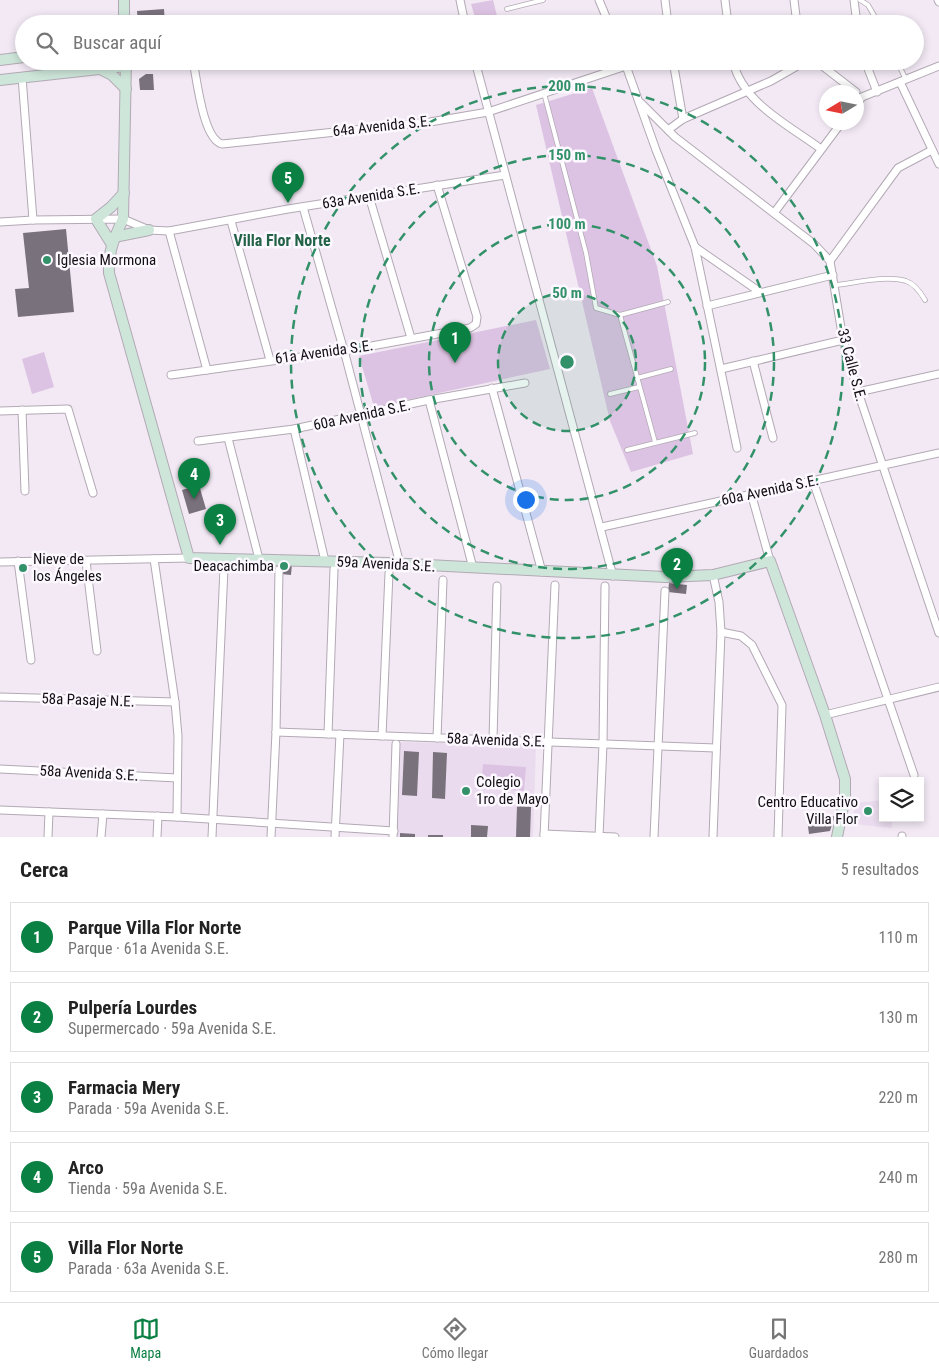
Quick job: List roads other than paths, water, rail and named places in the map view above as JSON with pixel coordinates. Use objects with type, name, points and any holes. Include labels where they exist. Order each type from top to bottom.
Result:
[{"type":"street","points":[[124,0],[124,15]]},
{"type":"street","points":[[460,0],[463,15]]},
{"type":"street","points":[[599,0],[605,15]]},
{"type":"street","points":[[665,0],[667,15]]},
{"type":"street","points":[[725,0],[727,15]]},
{"type":"street","points":[[794,0],[796,15]]},
{"type":"street","points":[[854,0],[856,15]]},
{"type":"street","points":[[0,60],[15,58]]},
{"type":"street","points":[[864,93],[877,92],[939,66]]},
{"type":"street","points":[[0,80],[82,70]]},
{"type":"street","points":[[102,70],[116,78],[126,89]]},
{"type":"street","points":[[126,70],[123,219],[113,240],[108,259],[109,273],[189,558]]},
{"type":"street","name":"64a Avenida S.E.","points":[[195,70],[207,128],[214,141],[222,144],[430,122],[488,112],[606,70]]},
{"type":"street","points":[[477,70],[602,527],[613,576]]},
{"type":"street","points":[[628,70],[656,150],[695,247],[737,448]]},
{"type":"street","points":[[675,70],[683,119]]},
{"type":"street","points":[[737,70],[746,92],[821,149]]},
{"type":"street","points":[[668,130],[683,119],[746,92],[789,70]]},
{"type":"street","points":[[827,70],[847,85]]},
{"type":"street","points":[[868,70],[877,92]]},
{"type":"street","points":[[22,77],[33,220]]},
{"type":"street","points":[[903,81],[939,164]]},
{"type":"street","points":[[639,100],[668,130],[814,244],[830,261],[898,168],[932,150]]},
{"type":"street","points":[[774,213],[836,130]]},
{"type":"street","name":"63a Avenida S.E.","points":[[0,222],[96,218],[123,219],[149,230],[169,231],[303,207],[505,175]]},
{"type":"street","name":"61a Avenida S.E.","points":[[171,375],[344,351],[470,328],[476,324],[477,316],[437,185]]},
{"type":"street","points":[[113,240],[96,218],[112,207],[124,193]]},
{"type":"street","points":[[369,196],[411,338]]},
{"type":"street","points":[[303,207],[344,351],[400,564]]},
{"type":"street","points":[[231,220],[270,360]]},
{"type":"street","points":[[113,240],[149,230]]},
{"type":"street","points":[[169,231],[207,370]]},
{"type":"street","points":[[695,247],[760,292]]},
{"type":"street","name":"33 Calle S.E.","points":[[830,261],[843,340],[858,392],[881,466],[939,633]]},
{"type":"street","points":[[707,306],[833,275]]},
{"type":"street","points":[[721,369],[843,340]]},
{"type":"street","points":[[753,361],[773,438]]},
{"type":"street","points":[[858,392],[939,374]]},
{"type":"street","name":"60a Avenida S.E.","points":[[198,441],[294,429],[429,400],[525,383]]},
{"type":"street","points":[[492,388],[542,572]]},
{"type":"street","points":[[429,400],[474,568]]},
{"type":"street","points":[[0,412],[68,409],[93,493]]},
{"type":"street","points":[[22,410],[25,491]]},
{"type":"street","points":[[294,429],[325,561]]},
{"type":"street","points":[[228,438],[259,558]]},
{"type":"street","name":"60a Avenida S.E.","points":[[602,527],[939,453]]},
{"type":"street","points":[[813,481],[914,775]]},
{"type":"street","points":[[751,494],[770,561],[825,715],[845,779],[845,797],[837,837]]},
{"type":"street","name":"59a Avenida S.E.","points":[[0,562],[259,558],[613,576],[682,577],[713,575],[770,561]]},
{"type":"street","points":[[154,559],[175,702],[177,817]]},
{"type":"street","points":[[86,561],[97,651]]},
{"type":"street","points":[[18,562],[32,660]]},
{"type":"street","points":[[212,837],[224,568]]},
{"type":"street","points":[[328,734],[334,569]]},
{"type":"street","points":[[271,837],[276,732],[279,570]]},
{"type":"street","points":[[382,736],[388,573]]},
{"type":"street","points":[[712,837],[722,632],[719,602],[713,575]]},
{"type":"street","points":[[437,738],[443,580]]},
{"type":"street","points":[[555,585],[544,835],[615,837]]},
{"type":"street","points":[[493,740],[498,586]]},
{"type":"street","points":[[599,836],[603,744],[605,586]]},
{"type":"street","points":[[654,837],[665,591]]},
{"type":"street","points":[[722,632],[741,636],[752,645],[782,705],[778,837]]},
{"type":"street","points":[[825,715],[939,688]]},
{"type":"street","name":"58a Pasaje N.E.","points":[[0,697],[175,702]]},
{"type":"street","name":"58a Avenida S.E.","points":[[276,732],[716,748]]},
{"type":"street","points":[[335,837],[340,734]]},
{"type":"street","points":[[0,810],[177,817],[393,834],[396,744]]},
{"type":"street","name":"58a Avenida S.E.","points":[[0,769],[177,778]]},
{"type":"street","points":[[48,837],[49,812]]},
{"type":"street","points":[[101,837],[103,814]]},
{"type":"street","points":[[157,837],[158,816]]},
{"type":"lane","points":[[507,9],[543,0]]},
{"type":"lane","points":[[860,0],[868,5],[874,15]]},
{"type":"lane","points":[[900,70],[903,81]]},
{"type":"lane","points":[[544,93],[586,253],[596,308],[620,315],[668,302]]},
{"type":"lane","points":[[835,285],[885,280],[907,281],[918,289],[925,300]]},
{"type":"lane","points":[[620,315],[655,442]]},
{"type":"lane","points":[[637,378],[671,369]]},
{"type":"lane","points":[[610,394],[639,387]]},
{"type":"lane","points":[[627,450],[696,433]]},
{"type":"place","name":"Villa Flor Norte","points":[[288,203]]},
{"type":"place","name":"Iglesia Mormona","points":[[47,260]]},
{"type":"place","name":"Parque Villa Flor Norte","points":[[455,363]]},
{"type":"place","name":"Arco","points":[[194,499]]},
{"type":"place","name":"Farmacia Mery","points":[[220,545]]},
{"type":"place","name":"Deacachimba","points":[[284,566]]},
{"type":"place","name":"Nieve de los Ángeles","points":[[23,568]]},
{"type":"place","name":"Pulpería Lourdes","points":[[677,589]]},
{"type":"place","name":"Colegio 1ro de Mayo","points":[[466,791]]},
{"type":"place","name":"Centro Educativo Villa Flor","points":[[868,811]]},
{"type":"district","name":"Villa Flor Norte","points":[[282,240]]}]
